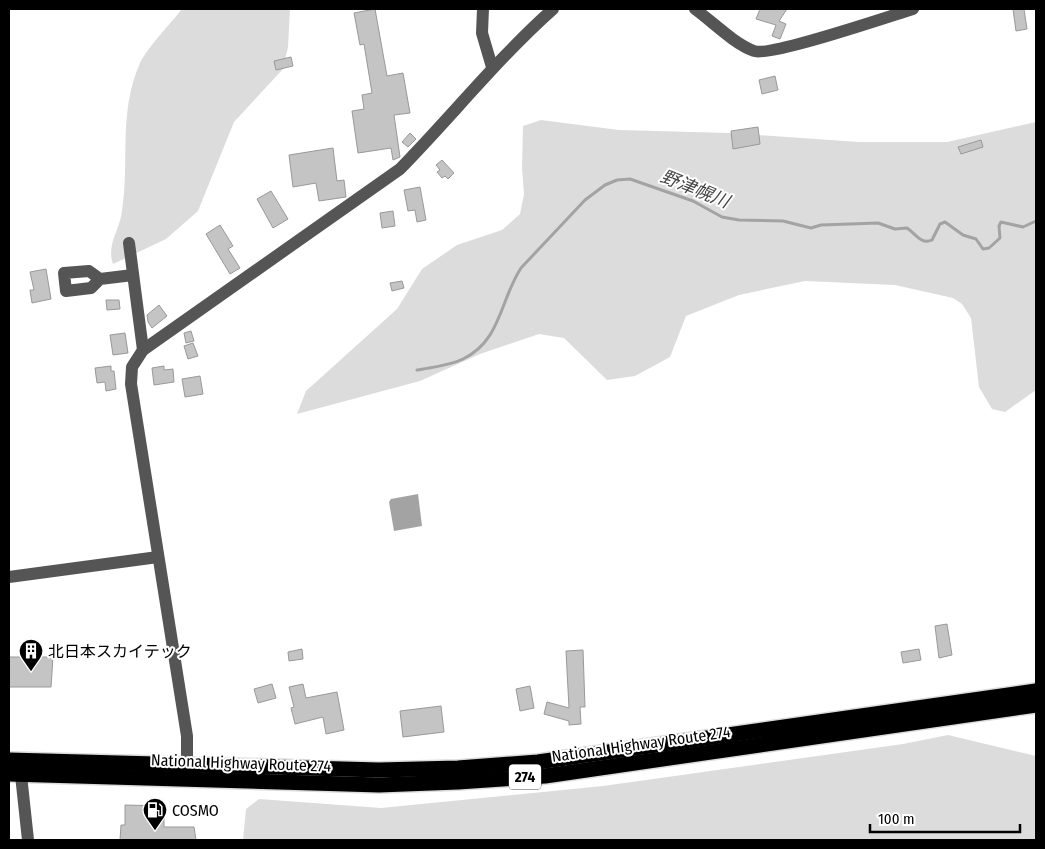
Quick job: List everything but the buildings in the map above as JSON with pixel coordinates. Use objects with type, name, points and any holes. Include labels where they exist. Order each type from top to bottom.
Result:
[{"type":"highway","name":"National Highway Route 274","points":[[14,767],[188,772],[458,768],[538,762],[1036,691]]},
{"type":"highway","name":"National Highway Route 274","points":[[188,772],[379,785],[545,776],[1036,705]]},
{"type":"street","points":[[483,9],[482,33],[492,67]]},
{"type":"street","points":[[188,772],[177,670],[131,384],[132,367],[143,350],[400,169],[435,133],[492,67],[553,9]]},
{"type":"street","points":[[695,9],[737,41],[756,52],[786,48],[913,9]]},
{"type":"street","points":[[129,243],[143,350]]},
{"type":"street","points":[[100,279],[133,275]]},
{"type":"street","points":[[9,577],[158,557]]},
{"type":"street","points":[[14,767],[28,840]]},
{"type":"shaded area","points":[[182,9],[290,9],[288,47],[283,69],[234,122],[198,211],[166,239],[113,264],[111,252],[121,217],[124,197],[127,121],[133,83],[143,57]]},
{"type":"shaded area","points":[[541,120],[619,130],[729,133],[859,142],[947,142],[1036,122],[1036,390],[1005,412],[992,409],[979,387],[971,318],[962,304],[953,298],[895,285],[805,281],[739,295],[686,316],[670,357],[635,376],[607,380],[564,338],[539,334],[480,354],[420,381],[297,414],[306,391],[397,309],[422,269],[457,245],[502,230],[520,214],[524,194],[522,168],[523,126]]},
{"type":"shaded area","points":[[418,494],[422,526],[394,531],[389,502],[391,499]]},
{"type":"shaded area","points":[[948,735],[1036,756],[1036,840],[243,840],[246,809],[259,799],[381,808],[603,786],[903,744]]},
{"type":"waterway","name":"野津幌川","points":[[417,370],[452,363],[476,351],[493,331],[514,280],[521,268],[585,200],[605,185],[617,180],[630,179],[693,201],[722,217],[739,220],[783,221],[811,228],[821,225],[878,223],[895,229],[907,228],[925,241],[932,240],[940,224],[945,222],[963,235],[976,239],[983,249],[989,248],[1000,238],[999,226],[1001,222],[1023,227],[1036,221]]},
{"type":"place","name":"北日本スカイテック","points":[[31,672]]},
{"type":"place","name":"COSMO","points":[[155,831]]}]
